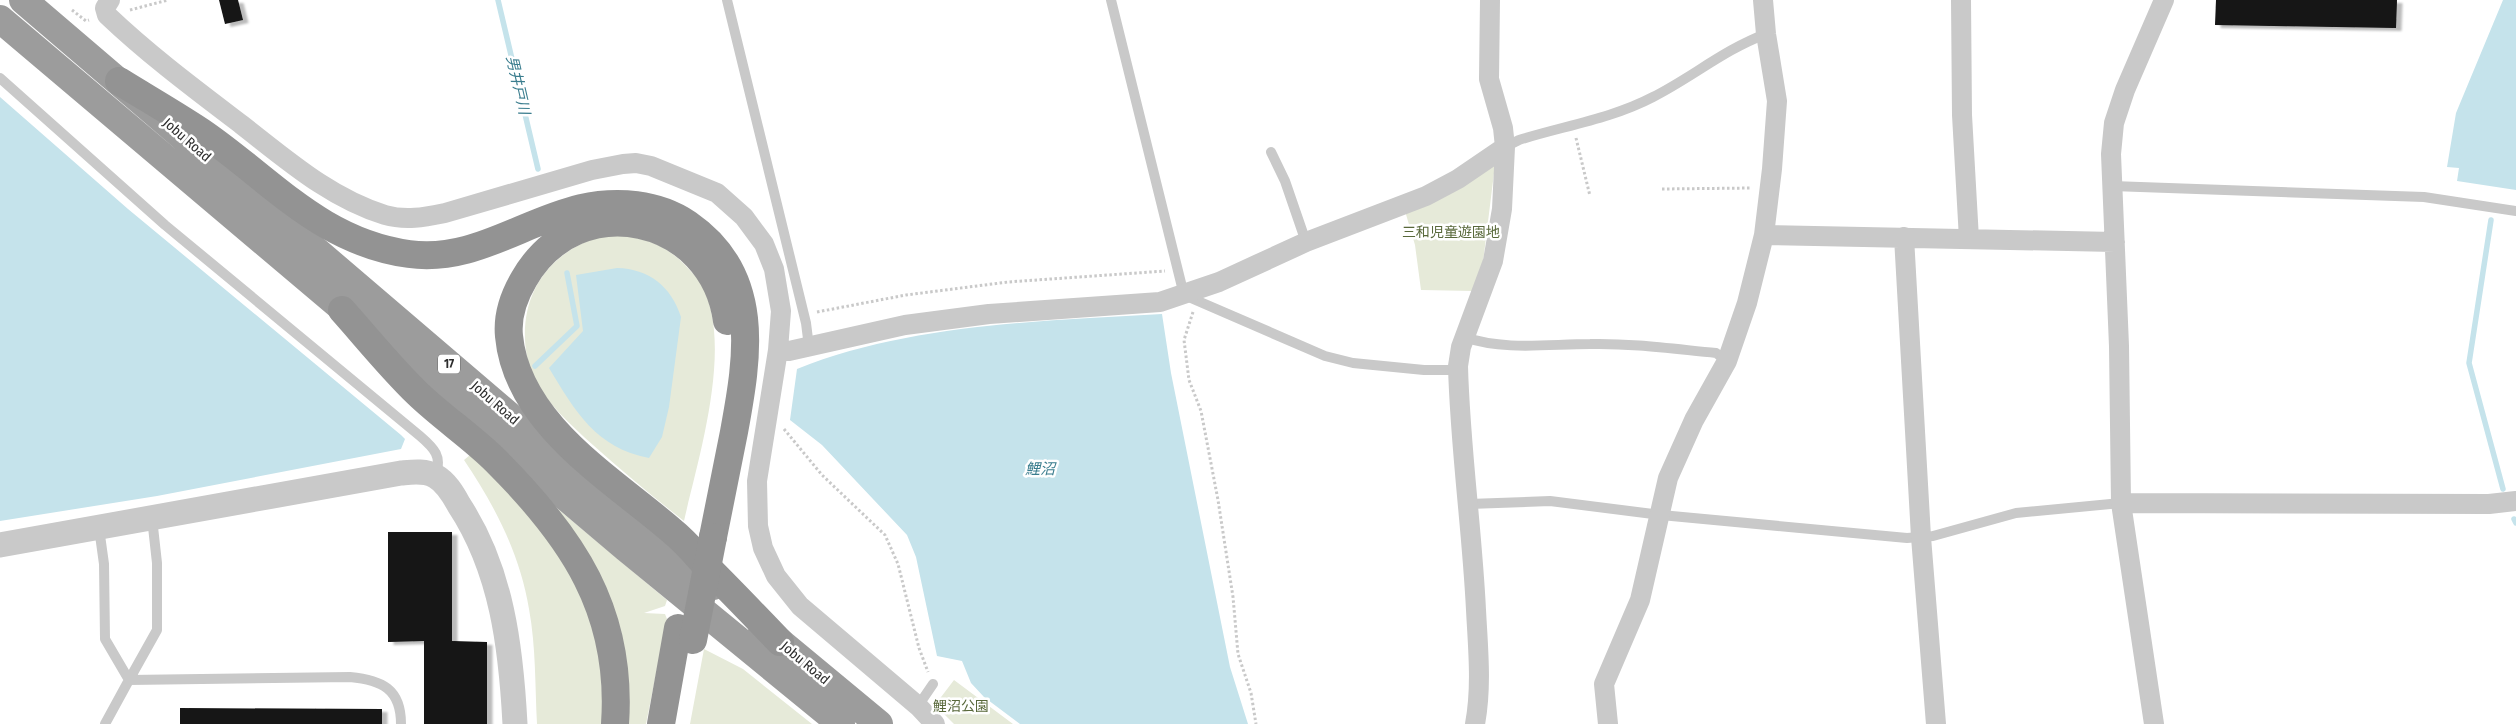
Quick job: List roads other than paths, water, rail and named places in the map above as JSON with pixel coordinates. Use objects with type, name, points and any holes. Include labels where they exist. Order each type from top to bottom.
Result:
[{"type":"highway","name":"Jobu Road","points":[[23,0],[561,460],[879,724]]},
{"type":"highway","name":"Jobu Road","points":[[0,19],[342,310],[626,548],[841,724]]},
{"type":"highway","points":[[119,81],[206,136],[290,202],[332,228],[379,248],[409,254],[451,254],[493,242],[561,214],[599,205],[620,203],[661,210],[681,219],[698,231],[717,250],[735,277],[744,314],[747,340],[741,393],[706,532],[686,634],[661,724]]},
{"type":"highway","points":[[706,532],[727,377],[728,330],[719,288],[710,273],[684,244],[652,227],[616,222],[577,230],[561,237],[538,256],[518,289],[510,312],[509,336],[514,363],[527,394],[569,444],[606,479],[674,532],[780,642]]},
{"type":"highway","points":[[342,310],[418,394],[496,461],[564,536],[592,586],[603,614],[616,678],[615,724]]},
{"type":"highway","points":[[678,724],[686,634]]},
{"type":"street","points":[[1475,724],[1479,683],[1478,650],[1458,370],[1464,337],[1489,275],[1498,241],[1502,209],[1505,147],[1503,128],[1488,79],[1490,0]]},
{"type":"street","points":[[1608,724],[1604,684],[1635,616],[1661,515],[1668,478],[1694,420],[1727,360],[1747,303],[1764,235],[1777,101],[1766,34],[1763,0]]},
{"type":"street","points":[[1961,0],[1962,115],[1969,239]]},
{"type":"street","points":[[2154,724],[2120,503],[2119,346],[2111,154],[2114,123],[2141,51],[2164,0]]},
{"type":"street","points":[[115,6],[105,8],[107,15],[188,84],[316,182],[342,198],[386,215],[402,218],[422,218],[592,170],[623,164],[651,166],[717,193],[744,216],[764,244],[774,269],[781,311],[778,350],[757,481],[758,526],[769,564],[800,606],[918,706],[936,724]]},
{"type":"street","points":[[778,350],[810,346],[905,325],[989,314],[1160,302],[1191,298],[1306,242],[1426,196],[1458,179],[1505,147]]},
{"type":"street","points":[[1764,235],[2115,242]]},
{"type":"street","points":[[1904,237],[1921,537],[1936,724]]},
{"type":"street","points":[[0,545],[401,473],[416,472],[434,475],[444,483],[468,518],[494,576],[509,652],[516,724]]},
{"type":"street","points":[[2120,503],[2489,504],[2516,502]]},
{"type":"lane","points":[[727,0],[810,346]]},
{"type":"lane","points":[[1111,0],[1176,268],[1191,298],[1325,356],[1353,363],[1424,370],[1458,370]]},
{"type":"lane","points":[[1505,147],[1519,140],[1616,113],[1653,98],[1725,54],[1766,34]]},
{"type":"lane","points":[[0,78],[164,225],[420,436],[435,450],[439,460],[434,475]]},
{"type":"lane","points":[[1271,152],[1285,181],[1306,242]]},
{"type":"lane","points":[[2112,186],[2424,197],[2516,210]]},
{"type":"lane","points":[[1464,337],[1502,346],[1589,344],[1697,351],[1716,353],[1727,360]]},
{"type":"lane","points":[[1469,504],[1550,501],[1661,515],[1907,538],[1921,537],[2016,513],[2120,503]]},
{"type":"lane","points":[[105,724],[156,630],[157,563],[152,518]]},
{"type":"lane","points":[[99,528],[104,564],[105,639],[129,680]]},
{"type":"lane","points":[[129,680],[368,678],[387,687],[398,699],[401,709],[401,724]]},
{"type":"lane","points":[[918,706],[933,684]]},
{"type":"water","points":[[2503,0],[2516,0],[2516,190],[2457,181],[2459,168],[2447,167],[2456,113]]},
{"type":"water","points":[[0,97],[128,209],[401,435],[405,439],[401,449],[157,496],[0,521]]},
{"type":"water","points":[[617,268],[639,272],[657,281],[671,296],[681,317],[669,407],[662,437],[649,458],[615,446],[601,436],[578,413],[549,368],[583,331],[576,275]]},
{"type":"water","name":"鯉沼","points":[[1162,314],[1171,373],[1230,667],[1248,724],[1020,724],[984,697],[971,683],[962,661],[937,656],[916,557],[907,535],[822,445],[790,420],[797,369],[840,354],[884,342],[976,327]]},
{"type":"waterway","name":"男井戸川","points":[[498,0],[538,169]]},
{"type":"waterway","points":[[2491,220],[2469,363],[2503,489]]},
{"type":"waterway","name":"男井戸川","points":[[535,366],[577,326],[567,273]]},
{"type":"waterway","points":[[2514,519],[2516,523]]},
{"type":"park label","name":"三和児童遊園地","points":[[1451,232]]},
{"type":"park label","name":"鯉沼公園","points":[[961,706]]}]
